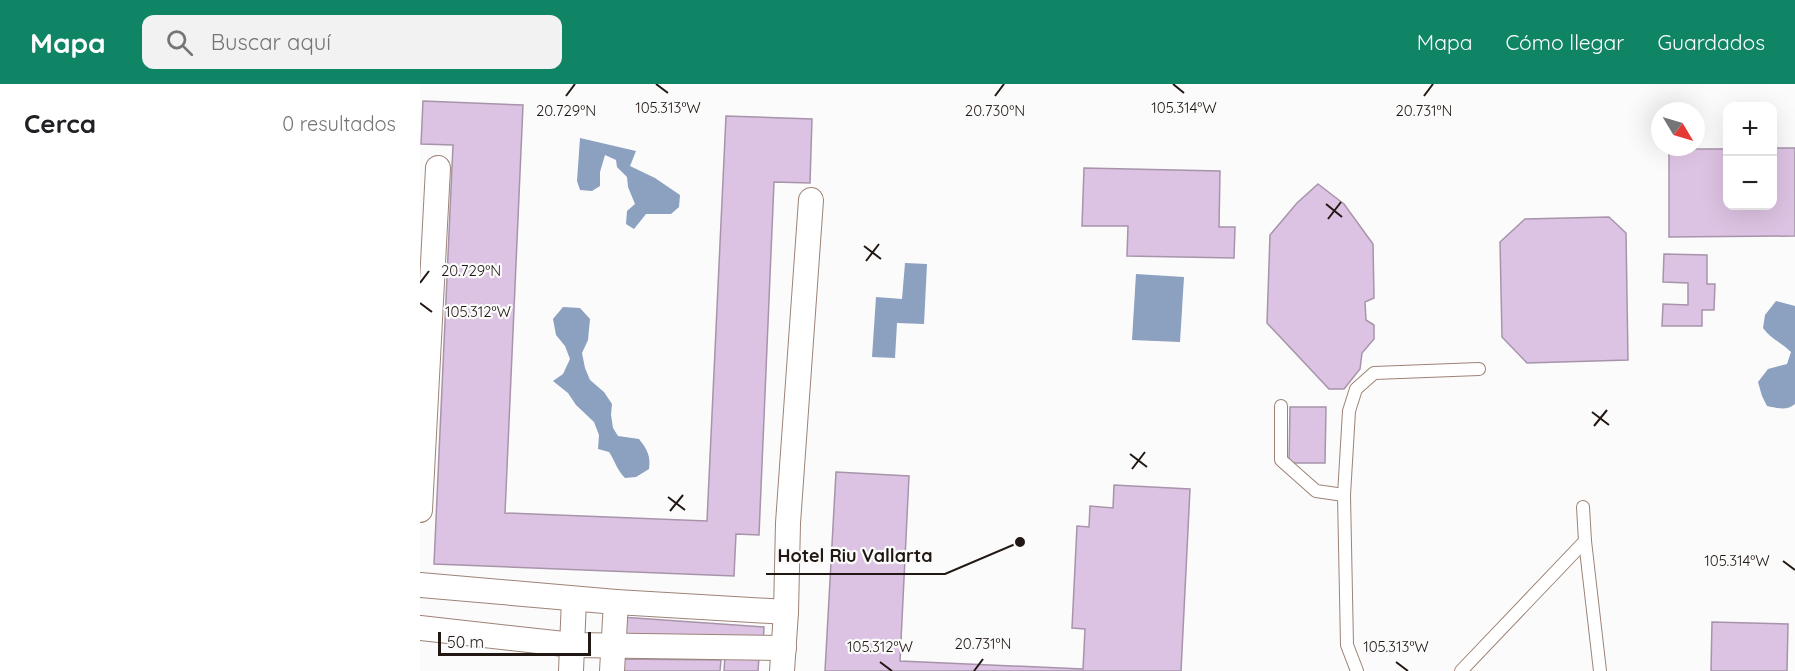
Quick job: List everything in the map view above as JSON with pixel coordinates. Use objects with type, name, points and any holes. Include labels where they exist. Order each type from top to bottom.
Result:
[{"type":"street","points":[[420,510],[438,168]]},
{"type":"street","points":[[420,628],[573,645],[783,659],[788,523],[811,200]]},
{"type":"street","points":[[420,585],[616,602],[786,612]]},
{"type":"street","points":[[571,671],[574,598]]},
{"type":"street","points":[[612,671],[616,602]]},
{"type":"lane","points":[[1357,671],[1347,645],[1344,495],[1349,411],[1356,389],[1374,373],[1479,369]]},
{"type":"lane","points":[[1281,406],[1281,460],[1316,491],[1344,495]]},
{"type":"lane","points":[[1583,507],[1600,671]]},
{"type":"lane","points":[[1461,671],[1585,541]]},
{"type":"water","points":[[580,138],[636,151],[630,166],[655,178],[680,195],[679,207],[671,214],[646,214],[634,229],[626,224],[627,211],[635,204],[628,187],[627,177],[617,167],[616,160],[605,155],[600,172],[600,186],[592,191],[580,190],[577,181]]},
{"type":"water","points":[[905,263],[927,264],[924,324],[897,323],[895,358],[872,357],[876,297],[902,299]]},
{"type":"water","points":[[1136,274],[1184,277],[1180,342],[1132,340]]},
{"type":"water","points":[[1776,301],[1795,306],[1795,404],[1785,408],[1767,406],[1758,382],[1768,369],[1787,364],[1791,352],[1763,328],[1765,315]]},
{"type":"water","points":[[563,307],[580,308],[590,319],[588,340],[582,353],[585,368],[590,380],[604,392],[612,404],[613,428],[618,436],[639,439],[648,453],[649,469],[636,477],[625,478],[609,452],[598,449],[599,435],[594,422],[576,405],[568,393],[553,381],[563,374],[570,359],[565,346],[556,335],[553,319]]},
{"type":"building","points":[[423,101],[523,105],[505,513],[707,521],[726,116],[812,119],[810,183],[774,182],[759,535],[736,534],[734,576],[434,564],[453,145],[421,144]]},
{"type":"building","points":[[1777,148],[1795,148],[1795,236],[1669,237],[1669,156],[1705,156],[1705,149],[1723,149],[1723,210],[1777,210]]},
{"type":"building","points":[[1084,168],[1220,171],[1219,227],[1235,227],[1234,258],[1127,256],[1128,226],[1082,226]]},
{"type":"building","points":[[1318,184],[1344,204],[1373,244],[1374,298],[1365,302],[1366,320],[1374,325],[1374,339],[1362,353],[1360,369],[1344,389],[1329,389],[1267,323],[1270,235],[1297,203]]},
{"type":"building","points":[[1609,217],[1626,233],[1628,360],[1527,363],[1502,337],[1500,242],[1525,219]]},
{"type":"building","points":[[1664,254],[1707,255],[1707,284],[1715,284],[1714,310],[1702,310],[1702,326],[1662,326],[1663,304],[1688,305],[1688,283],[1663,282]]},
{"type":"building","points":[[1290,407],[1326,407],[1325,463],[1289,463]]},
{"type":"building","points":[[836,472],[909,476],[900,661],[1083,669],[1085,629],[1072,628],[1077,526],[1089,527],[1090,506],[1113,508],[1114,485],[1190,489],[1181,671],[825,671]]},
{"type":"building","points":[[621,617],[764,627],[763,645],[619,635]]},
{"type":"building","points":[[1712,622],[1788,624],[1787,671],[1711,671]]},
{"type":"building","points":[[725,656],[759,657],[758,671],[724,671]]},
{"type":"building","points":[[619,659],[721,660],[720,671],[619,671]]},
{"type":"place","name":"Hotel Riu Vallarta","points":[[1020,542]]}]
